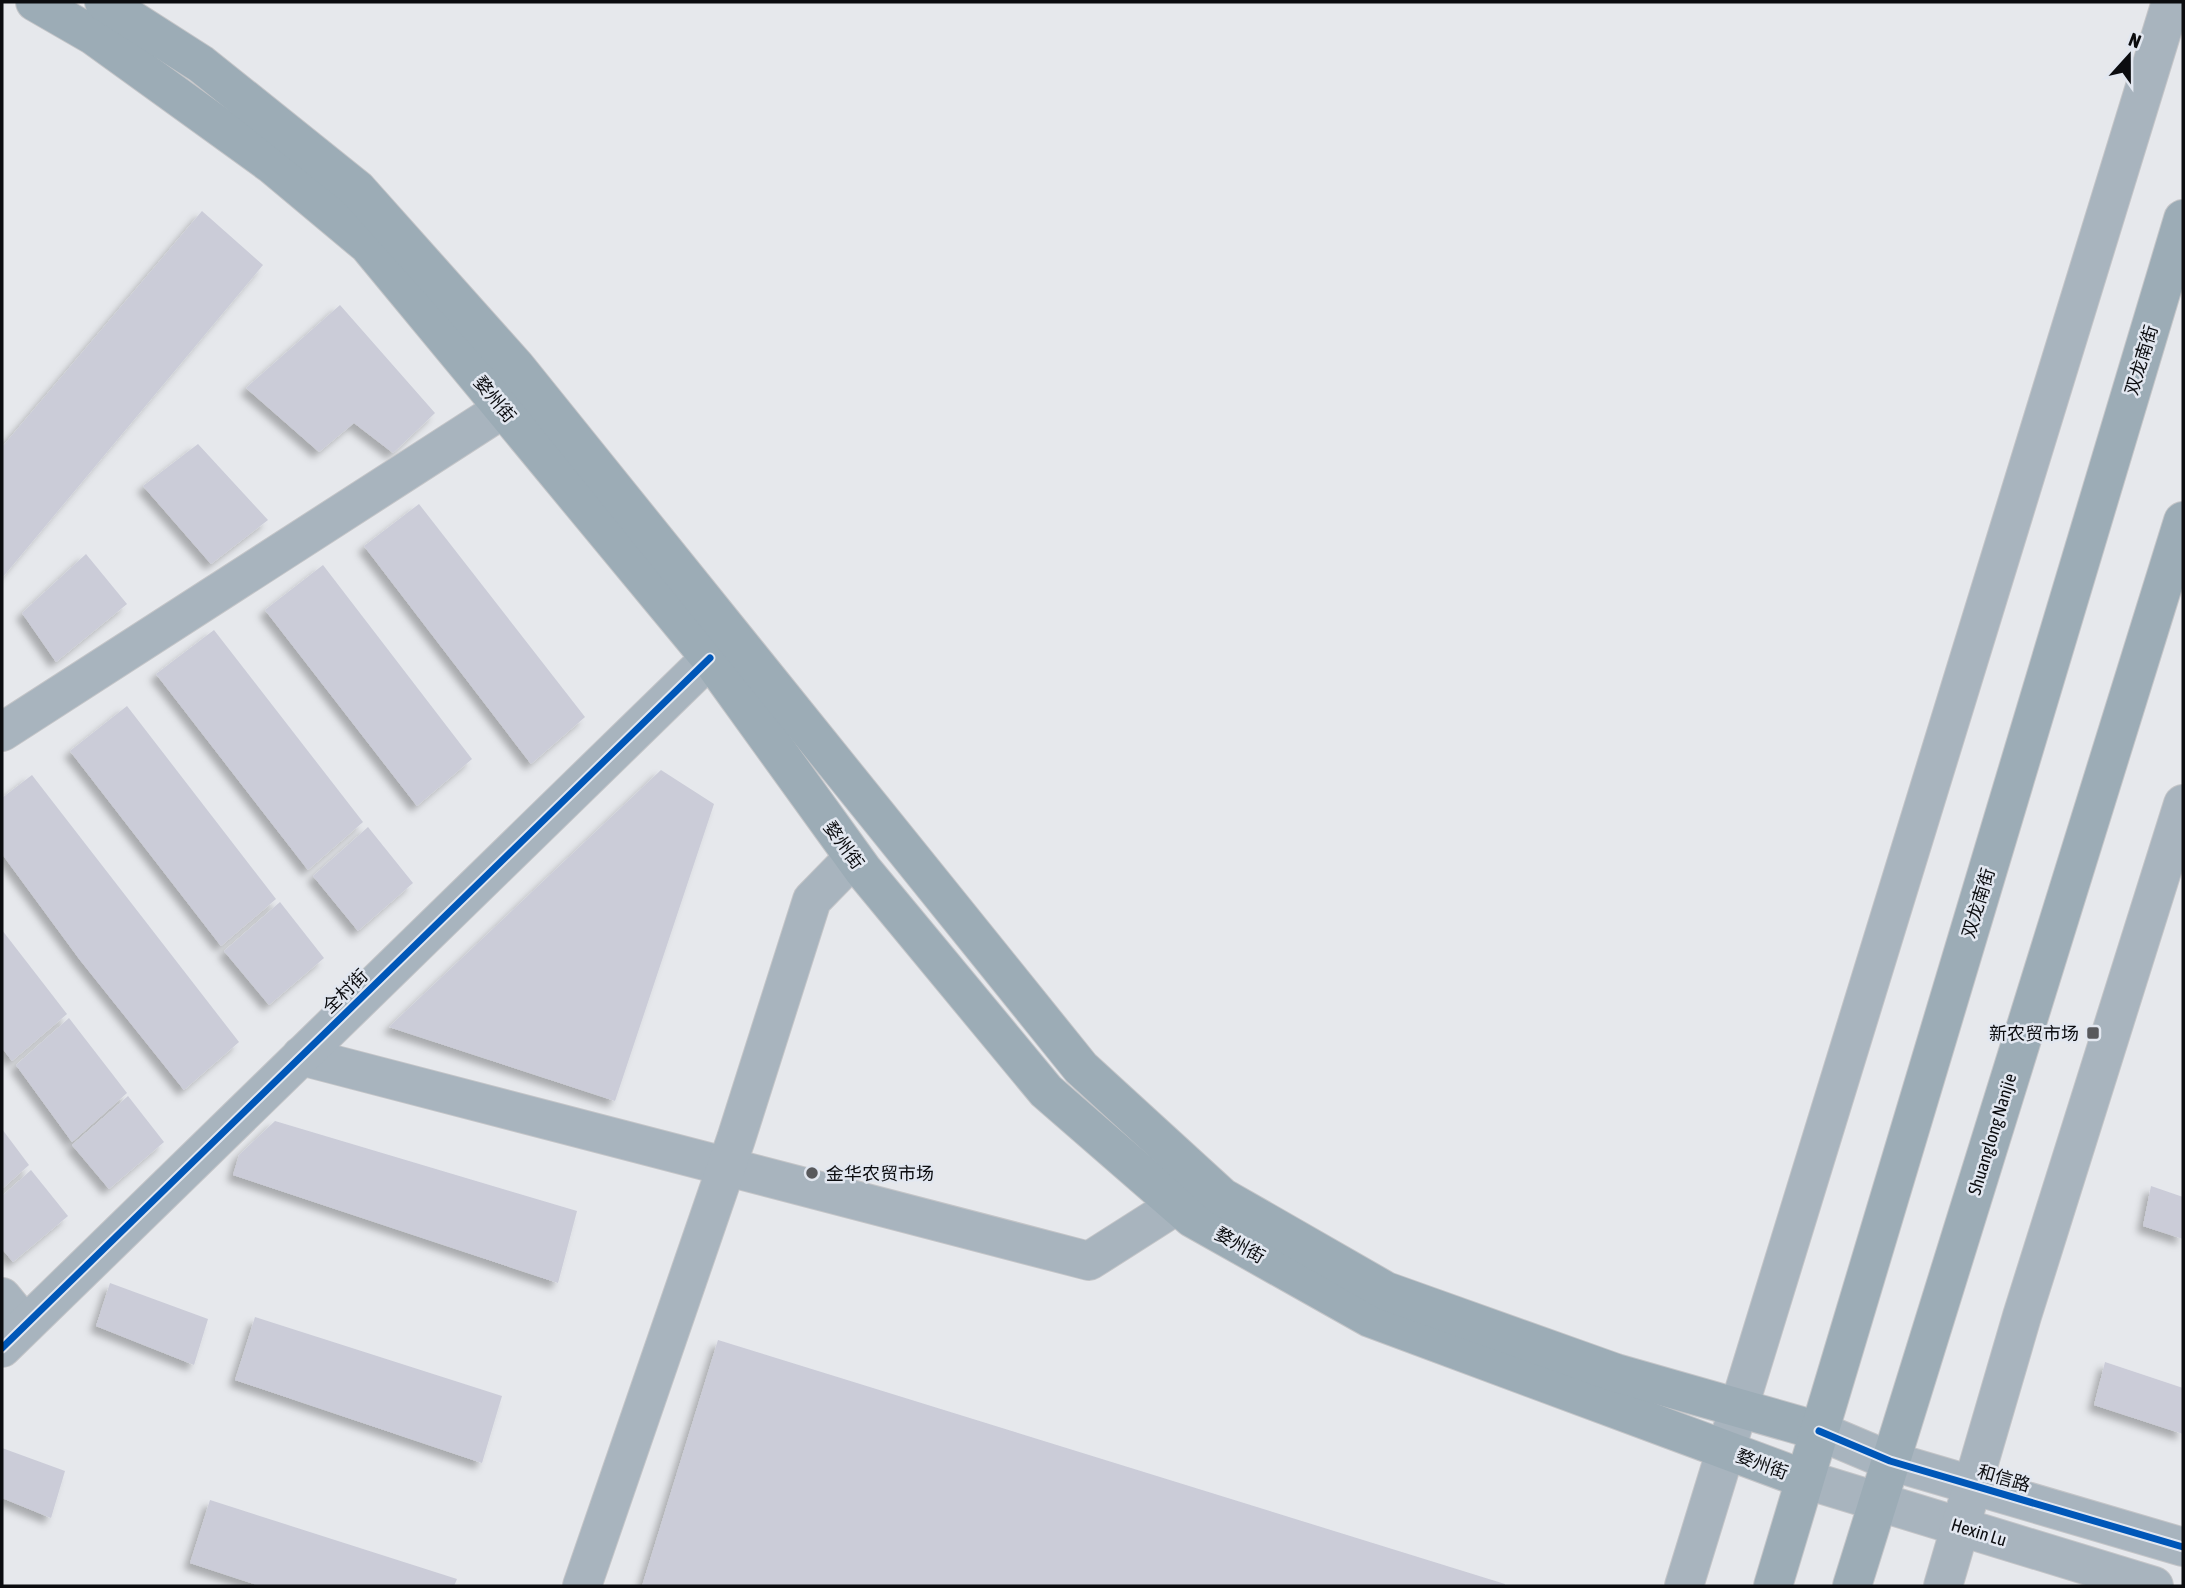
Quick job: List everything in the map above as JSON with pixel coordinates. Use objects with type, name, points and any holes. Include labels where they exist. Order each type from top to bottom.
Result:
[{"type":"main road","name":"婺州街","points":[[35,2],[94,36],[260,156],[368,245],[710,657],[853,858],[1046,1091],[1192,1218],[1370,1318],[1804,1479]]},
{"type":"main road","name":"婺州街","points":[[104,2],[201,64],[357,189],[516,367],[1082,1068],[1222,1197],[1386,1291],[1616,1373],[1819,1431]]},
{"type":"main road","name":"双龙南街","points":[[1773,1586],[2183,219]]},
{"type":"main road","name":"Shuanglong Nanjie","points":[[1852,1586],[2183,521]]},
{"type":"street","points":[[1684,1586],[2171,2]]},
{"type":"street","points":[[2,732],[503,409]]},
{"type":"street","name":"全村街","points":[[9,1323],[301,1056],[710,657]]},
{"type":"street","points":[[1943,1586],[2022,1316],[2183,804]]},
{"type":"street","points":[[582,1586],[727,1165],[812,900],[853,858]]},
{"type":"street","points":[[301,1056],[1089,1261],[1177,1205]]},
{"type":"street","name":"和信路","points":[[1819,1431],[1890,1461],[2183,1547]]},
{"type":"street","name":"Hexin Lu","points":[[1804,1479],[2154,1586]]},
{"type":"building","points":[[202,211],[263,265],[2,578],[2,447]]},
{"type":"building","points":[[340,305],[435,413],[393,453],[354,423],[319,452],[246,388]]},
{"type":"building","points":[[198,444],[268,520],[211,564],[143,486]]},
{"type":"building","points":[[419,504],[585,717],[531,764],[364,546]]},
{"type":"building","points":[[86,554],[127,604],[56,662],[22,613]]},
{"type":"building","points":[[323,565],[472,759],[417,806],[265,610]]},
{"type":"building","points":[[214,630],[363,822],[308,870],[156,674]]},
{"type":"building","points":[[127,706],[276,899],[221,946],[70,751]]},
{"type":"building","points":[[661,770],[714,804],[615,1101],[389,1027]]},
{"type":"building","points":[[32,775],[239,1042],[184,1090],[80,960],[2,854],[2,798]]},
{"type":"building","points":[[368,827],[413,883],[358,931],[313,876]]},
{"type":"building","points":[[280,902],[324,958],[269,1005],[224,951]]},
{"type":"building","points":[[2,930],[67,1014],[12,1061],[2,1048]]},
{"type":"building","points":[[69,1018],[127,1093],[72,1142],[16,1065]]},
{"type":"building","points":[[128,1096],[164,1142],[109,1189],[72,1145]]},
{"type":"building","points":[[275,1121],[577,1211],[558,1283],[233,1175],[239,1155]]},
{"type":"building","points":[[2,1129],[29,1165],[2,1189]]},
{"type":"building","points":[[31,1170],[68,1216],[13,1262],[2,1249],[2,1196]]},
{"type":"building","points":[[2151,1186],[2183,1197],[2183,1239],[2143,1226]]},
{"type":"building","points":[[110,1283],[208,1319],[194,1365],[96,1326]]},
{"type":"building","points":[[255,1317],[502,1396],[482,1463],[235,1380]]},
{"type":"building","points":[[718,1340],[1505,1584],[1505,1586],[642,1586]]},
{"type":"building","points":[[2105,1362],[2183,1388],[2183,1434],[2094,1405]]},
{"type":"building","points":[[2,1448],[65,1471],[51,1518],[2,1498]]},
{"type":"building","points":[[210,1500],[457,1579],[454,1586],[260,1586],[190,1563]]},
{"type":"cycle path","points":[[2,1348],[710,658]]},
{"type":"cycle path","points":[[1819,1431],[1890,1461],[2183,1547]]},
{"type":"place","name":"新农贸市场","points":[[2093,1033]]},
{"type":"place","name":"金华农贸市场","points":[[812,1173]]}]
